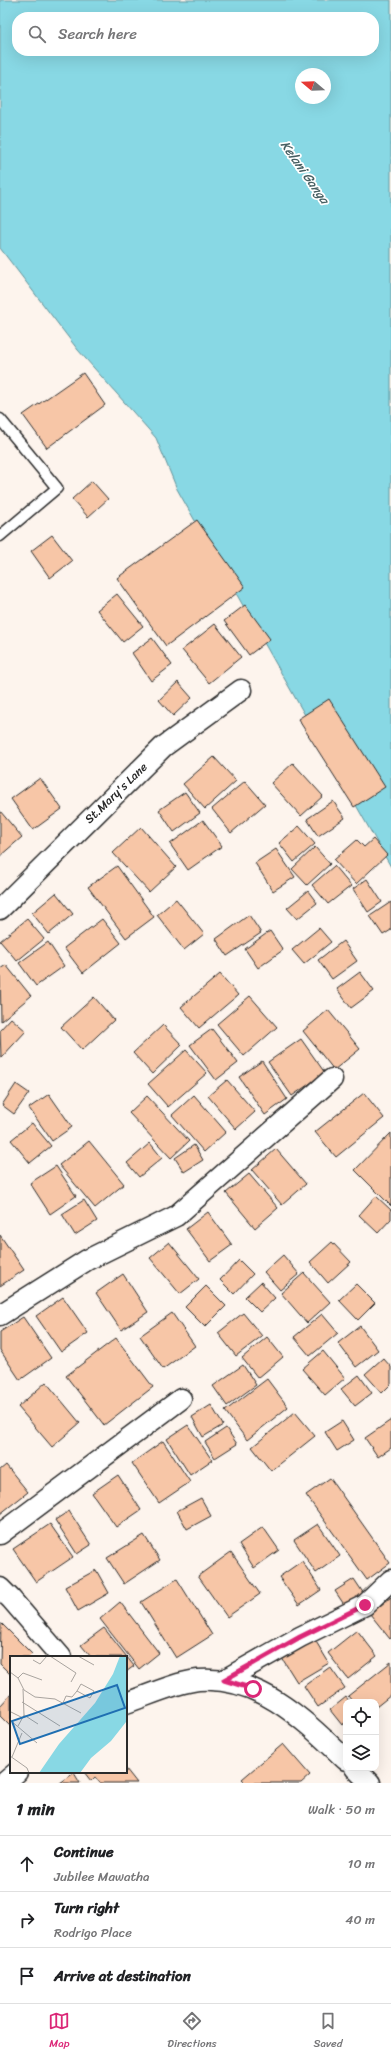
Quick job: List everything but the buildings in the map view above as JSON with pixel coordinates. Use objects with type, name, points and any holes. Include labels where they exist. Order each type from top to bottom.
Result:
[{"type":"street","name":"St.Mary's Lane","points":[[0,909],[163,747],[242,690]]},
{"type":"street","points":[[0,1315],[87,1260],[176,1216],[332,1078]]},
{"type":"street","points":[[0,1534],[181,1399]]},
{"type":"street","points":[[224,1680],[300,1637],[365,1605],[391,1580]]},
{"type":"street","points":[[4,1599],[60,1656]]},
{"type":"street","points":[[127,1703],[197,1680],[224,1680],[253,1689],[295,1713],[343,1757]]},
{"type":"street","points":[[358,1771],[370,1783]]},
{"type":"street","points":[[4,1783],[16,1773]]},
{"type":"lane","points":[[0,419],[57,488],[0,536]]},
{"type":"water","name":"Kelani Ganga","points":[[0,0],[391,0],[391,867],[177,489],[156,438],[78,350],[0,248]]},
{"type":"route","points":[[253,1689],[224,1680],[300,1637],[365,1605]]}]
